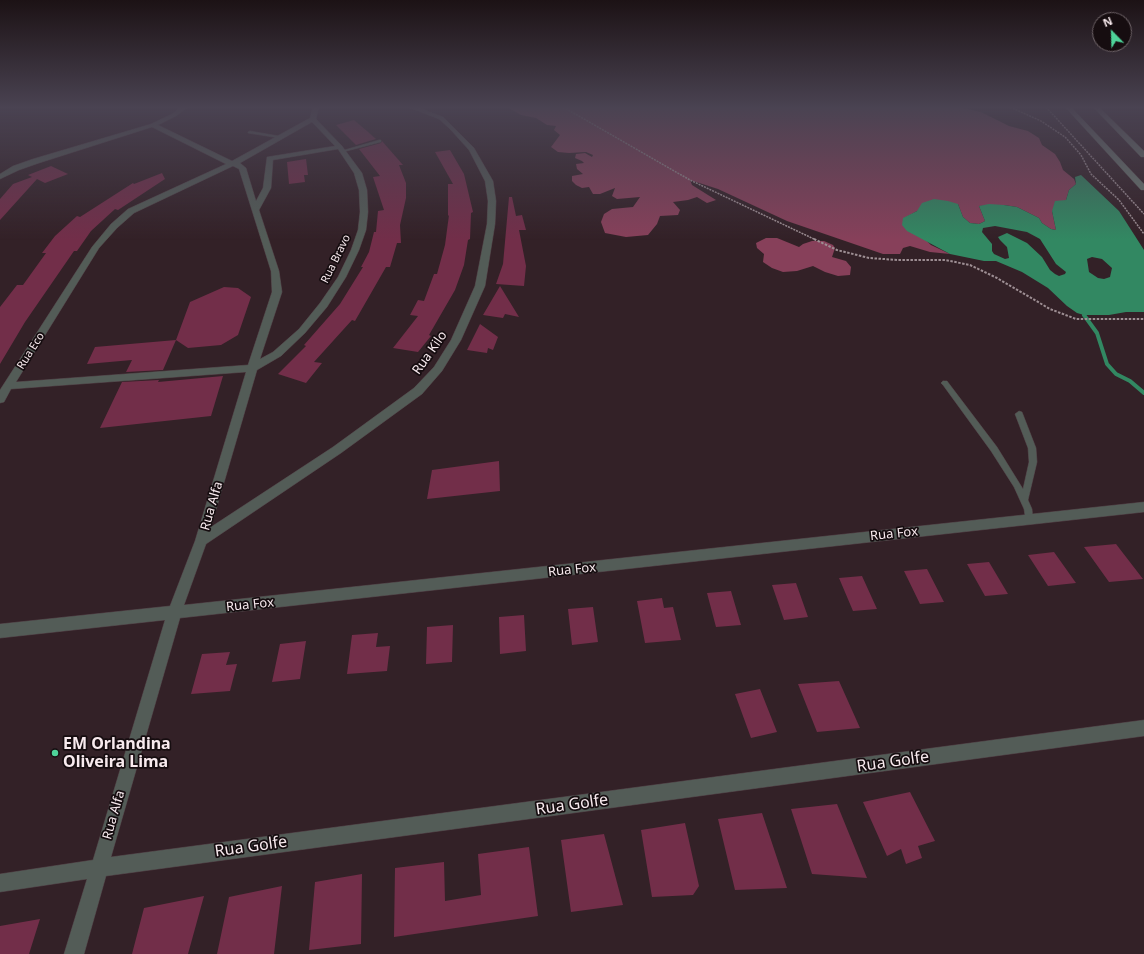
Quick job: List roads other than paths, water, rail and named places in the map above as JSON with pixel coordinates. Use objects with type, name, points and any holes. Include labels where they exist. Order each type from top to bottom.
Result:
[{"type":"main road","points":[[1110,152],[1144,188]]},
{"type":"street","points":[[0,177],[16,168],[66,152]]},
{"type":"street","name":"Rua Alfa","points":[[74,954],[174,613],[201,541],[252,368],[277,292],[275,271],[242,168],[207,152]]},
{"type":"street","points":[[232,164],[255,152]]},
{"type":"street","points":[[260,152],[270,159]]},
{"type":"street","points":[[270,159],[321,152]]},
{"type":"street","name":"Rua Bravo","points":[[252,368],[277,354],[302,331],[324,305],[342,277],[355,250],[362,230],[364,212],[363,190],[358,173],[343,152]]},
{"type":"street","name":"Rua Kilo","points":[[201,541],[282,488],[418,391],[438,369],[456,340],[480,286],[490,231],[492,201],[489,181],[481,165],[472,152]]},
{"type":"street","points":[[256,209],[268,188],[270,159]]},
{"type":"street","name":"Rua Eco","points":[[9,386],[96,247],[114,226],[131,211],[232,164]]},
{"type":"street","name":"Rua Eco","points":[[9,386],[252,368]]},
{"type":"street","points":[[0,399],[9,386]]},
{"type":"street","name":"Rua Fox","points":[[0,631],[1144,507]]},
{"type":"street","name":"Rua Golfe","points":[[0,882],[1144,728]]},
{"type":"lane","points":[[944,383],[994,449],[1025,499],[1029,520]]},
{"type":"lane","points":[[1019,414],[1032,448],[1033,462],[1025,499]]},
{"type":"waterway","points":[[1084,315],[1097,333],[1107,364],[1116,374],[1130,381],[1144,393]]},
{"type":"place","name":"EM Orlandina Oliveira Lima","points":[[55,753]]}]
